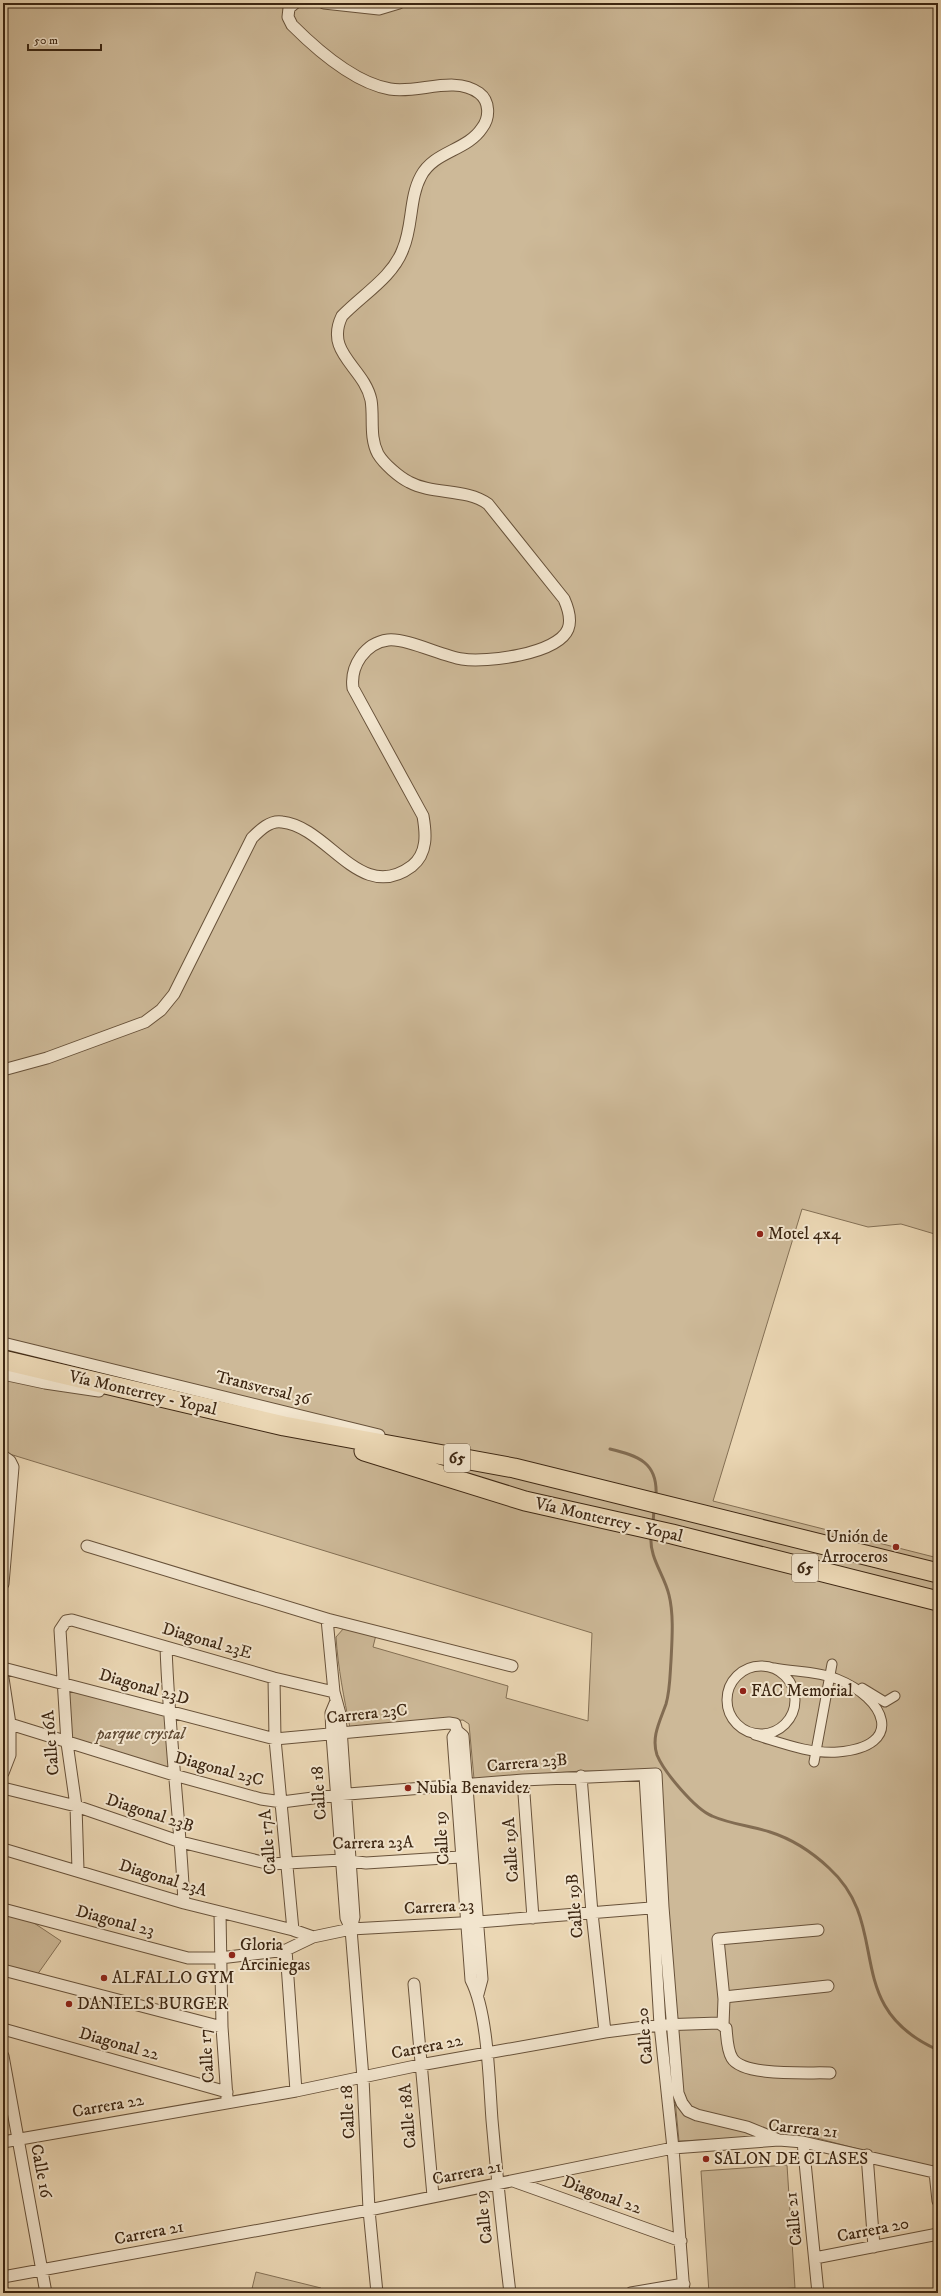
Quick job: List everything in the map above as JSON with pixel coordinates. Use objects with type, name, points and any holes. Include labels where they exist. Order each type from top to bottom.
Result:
[{"type":"highway","name":"Vía Monterrey - Yopal","points":[[3,1360],[284,1426],[514,1468],[679,1507],[938,1573]]},
{"type":"highway","name":"Vía Monterrey - Yopal","points":[[284,1426],[525,1501],[672,1534],[938,1601]]},
{"type":"street","points":[[3,1070],[47,1058],[145,1022],[161,1010],[174,994],[252,838],[264,826],[281,821],[300,826],[361,872],[374,876],[388,877],[400,874],[415,863],[423,850],[427,836],[423,816],[353,688],[352,678],[355,667],[363,654],[374,644],[390,640],[461,659],[480,661],[501,658],[546,646],[563,636],[568,628],[568,610],[564,600],[488,504],[475,498],[420,487],[409,482],[383,460],[375,446],[371,403],[367,390],[341,350],[336,337],[338,324],[342,316],[397,261],[404,248],[421,176],[429,164],[473,138],[482,129],[488,111],[486,102],[480,93],[468,88],[455,86],[406,90],[389,89],[366,82],[347,70],[292,25],[288,17],[289,8],[295,3]]},
{"type":"street","points":[[324,3],[379,9],[399,3]]},
{"type":"street","name":"Transversal 36","points":[[3,1343],[514,1468]]},
{"type":"street","name":"Transversal 36","points":[[3,1374],[45,1383],[200,1406]]},
{"type":"street","points":[[3,1456],[10,1461],[13,1467],[5,1515],[3,1584]]},
{"type":"street","points":[[87,1546],[327,1619],[512,1666]]},
{"type":"street","name":"Calle 18","points":[[327,1619],[335,1697],[340,1714],[337,1734],[346,1860],[354,1917],[351,1929],[363,2078],[369,2210],[377,2293]]},
{"type":"street","name":"Diagonal 23E","points":[[72,1620],[335,1697]]},
{"type":"street","name":"Calle 16A","points":[[72,1620],[62,1625],[60,1630],[67,1743],[76,1806],[78,1870]]},
{"type":"street","points":[[166,1647],[168,1712],[181,1842],[184,1903]]},
{"type":"street","points":[[814,1762],[833,1678],[832,1664]]},
{"type":"street","points":[[833,1678],[855,1689],[873,1704],[880,1714],[882,1727],[874,1740],[856,1748],[837,1752],[817,1751],[755,1735],[743,1730],[733,1721],[727,1708],[728,1695],[736,1678],[747,1669],[760,1665],[833,1678],[859,1687],[885,1702],[895,1696]]},
{"type":"street","name":"Diagonal 23D","points":[[3,1668],[63,1682],[168,1712],[276,1739]]},
{"type":"street","points":[[755,1735],[767,1735],[776,1731],[784,1724],[792,1711],[794,1700],[791,1683],[785,1675],[774,1668]]},
{"type":"street","points":[[3,1678],[10,1724],[10,1755],[3,1773]]},
{"type":"street","name":"Calle 17A","points":[[274,1678],[276,1739],[293,1930]]},
{"type":"street","name":"Carrera 23C","points":[[276,1739],[449,1723],[455,1724],[457,1731]]},
{"type":"street","name":"Diagonal 23C","points":[[10,1724],[67,1743],[174,1775],[261,1799],[282,1802]]},
{"type":"street","name":"Calle 19","points":[[478,1994],[482,1979],[468,1785],[463,1736],[457,1731],[453,1737],[455,1786],[470,1980],[478,1994],[486,2053],[497,2183],[510,2293]]},
{"type":"street","name":"Carrera 23B","points":[[282,1802],[341,1794],[523,1780],[581,1776],[656,1774],[663,1907]]},
{"type":"street","name":"Calle 20","points":[[645,1775],[660,2025],[673,2148],[684,2288]]},
{"type":"street","name":"Calle 19B","points":[[581,1776],[592,1913],[605,2032]]},
{"type":"street","name":"Calle 19A","points":[[523,1780],[533,1918]]},
{"type":"street","name":"Diagonal 23B","points":[[3,1788],[76,1806],[181,1842],[270,1864],[287,1864]]},
{"type":"street","name":"Diagonal 23A","points":[[3,1849],[78,1870],[184,1903],[293,1930],[314,1937]]},
{"type":"street","name":"Carrera 23A","points":[[287,1864],[346,1860],[366,1863],[460,1857]]},
{"type":"street","points":[[663,1907],[678,2093],[682,2103],[688,2111],[697,2115],[747,2127],[779,2140]]},
{"type":"street","name":"Carrera 23","points":[[220,1958],[286,1950],[314,1937],[351,1929],[478,1922],[663,1907]]},
{"type":"street","name":"Diagonal 23","points":[[3,1909],[188,1958],[220,1958]]},
{"type":"street","name":"Calle 17","points":[[220,1913],[222,2027],[227,2097]]},
{"type":"street","points":[[818,1930],[718,1939],[724,1997],[723,2025],[726,2028],[730,2053],[737,2064],[754,2070],[769,2072],[830,2073]]},
{"type":"street","points":[[286,1950],[296,2091]]},
{"type":"street","points":[[3,1970],[222,2027]]},
{"type":"street","name":"Calle 18A","points":[[414,1984],[420,2065],[433,2196]]},
{"type":"street","points":[[724,1997],[828,1986]]},
{"type":"street","name":"Carrera 22","points":[[3,2142],[227,2097],[296,2091],[420,2065],[605,2032],[672,2024],[719,2023],[723,2025]]},
{"type":"street","name":"Diagonal 22","points":[[3,2029],[227,2097]]},
{"type":"street","name":"Calle 16","points":[[3,2056],[46,2293]]},
{"type":"street","name":"Carrera 21","points":[[3,2277],[369,2210],[673,2148],[779,2140],[804,2142],[867,2155],[937,2173]]},
{"type":"street","name":"Calle 21","points":[[804,2142],[818,2293]]},
{"type":"street","points":[[867,2155],[874,2247]]},
{"type":"street","points":[[937,2173],[938,2201]]},
{"type":"street","name":"Diagonal 22","points":[[512,2181],[681,2241]]},
{"type":"street","name":"Carrera 20","points":[[815,2258],[938,2234]]},
{"type":"street","points":[[631,2293],[684,2288]]},
{"type":"green space","points":[[3,3],[938,3],[938,1235],[901,1224],[868,1227],[802,1209],[713,1501],[938,1558],[938,2170],[805,2135],[679,2141],[659,1932],[649,1772],[581,1771],[474,1779],[469,1724],[463,1720],[350,1728],[343,1694],[336,1637],[344,1628],[376,1635],[373,1647],[508,1686],[506,1698],[588,1721],[592,1633],[3,1452]]},
{"type":"green space","name":"parque crystal","points":[[67,1687],[166,1715],[171,1770],[69,1738]]},
{"type":"green space","points":[[3,1911],[25,1917],[61,1941],[37,1975],[3,1967]]},
{"type":"green space","points":[[787,2165],[795,2288],[709,2293],[701,2171]]},
{"type":"green space","points":[[256,2272],[321,2288],[320,2293],[251,2293]]},
{"type":"waterway","points":[[610,1449],[637,1458],[650,1468],[654,1475],[656,1496]]},
{"type":"waterway","points":[[653,1524],[654,1509]]},
{"type":"waterway","points":[[651,1535],[652,1551],[654,1559],[667,1587],[671,1603],[672,1619],[670,1682],[666,1704],[657,1729],[655,1742],[657,1755],[673,1780],[689,1798],[705,1812],[719,1819],[770,1832],[786,1838],[809,1851],[829,1868],[848,1891],[860,1915],[877,1989],[888,2011],[908,2032],[938,2050]]},
{"type":"place","name":"Motel 4x4","points":[[760,1234]]},
{"type":"place","name":"Unión de Arroceros","points":[[896,1547]]},
{"type":"place","name":"FAC Memorial","points":[[743,1691]]},
{"type":"place","name":"Nubia Benavidez","points":[[408,1788]]},
{"type":"place","name":"Gloria Arciniegas","points":[[232,1955]]},
{"type":"place","name":"ALFALLO GYM","points":[[104,1978]]},
{"type":"place","name":"DANIELS BURGER","points":[[69,2004]]},
{"type":"place","name":"SALON DE CLASES","points":[[706,2159]]}]
